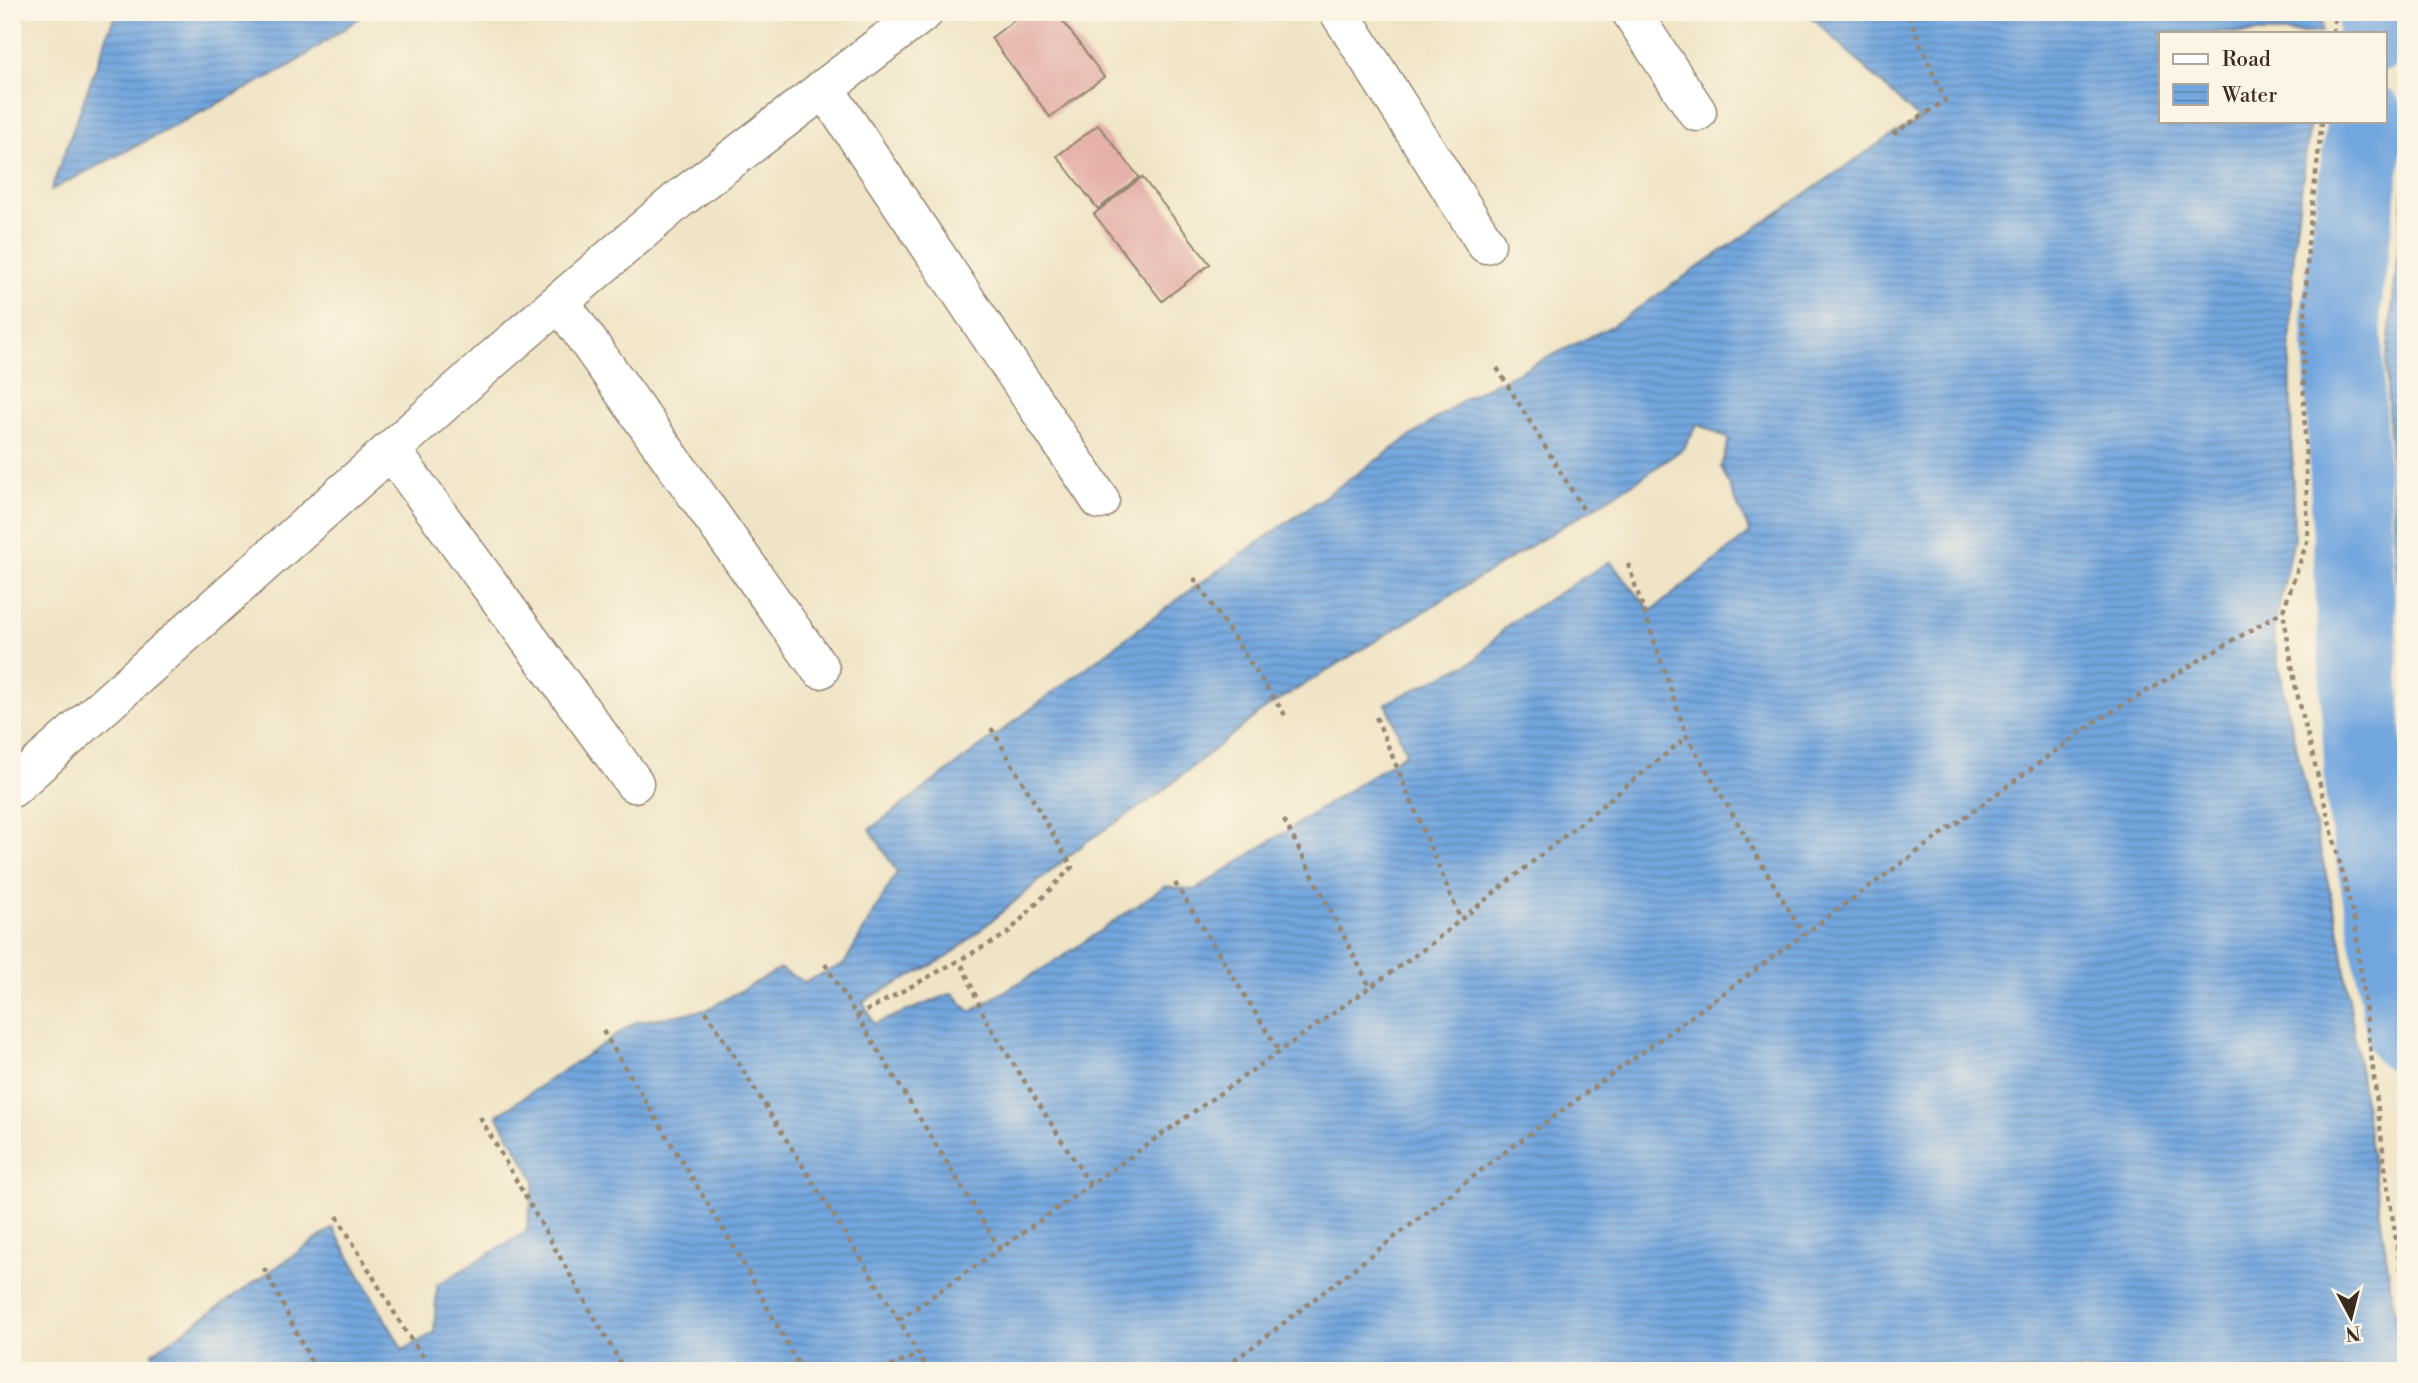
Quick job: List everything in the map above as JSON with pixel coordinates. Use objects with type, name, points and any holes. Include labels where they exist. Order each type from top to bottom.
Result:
[{"type":"street","points":[[12,788],[391,450],[677,201],[924,12]]},
{"type":"street","points":[[1339,12],[1486,244]]},
{"type":"street","points":[[1631,12],[1697,112]]},
{"type":"street","points":[[824,89],[1100,500]]},
{"type":"street","points":[[560,302],[820,669]]},
{"type":"street","points":[[391,450],[634,783]]},
{"type":"path","points":[[1893,134],[1945,101],[1907,12]]},
{"type":"path","points":[[2333,32],[2335,12]]},
{"type":"path","points":[[2322,122],[2308,244],[2303,366],[2308,539],[2283,611],[2296,689],[2355,925],[2387,1183],[2406,1301]]},
{"type":"path","points":[[1497,368],[1585,513]]},
{"type":"path","points":[[1628,564],[1686,737],[1803,934]]},
{"type":"path","points":[[1194,578],[1284,715]]},
{"type":"path","points":[[1217,1371],[1261,1341],[1501,1154],[2098,720],[2283,611]]},
{"type":"path","points":[[1376,717],[1461,920]]},
{"type":"path","points":[[857,1016],[1007,934],[1072,867],[990,726]]},
{"type":"path","points":[[900,1320],[1461,920],[1686,737]]},
{"type":"path","points":[[1284,820],[1370,987]]},
{"type":"path","points":[[1175,883],[1279,1051]]},
{"type":"path","points":[[825,964],[1000,1249]]},
{"type":"path","points":[[962,965],[987,1022],[1090,1185]]},
{"type":"path","points":[[706,1010],[900,1320],[928,1371]]},
{"type":"path","points":[[603,1031],[737,1252],[802,1371]]},
{"type":"path","points":[[480,1117],[625,1371]]},
{"type":"path","points":[[337,1216],[404,1329],[433,1371]]},
{"type":"path","points":[[264,1268],[316,1371]]},
{"type":"path","points":[[881,1371],[919,1354]]},
{"type":"water","points":[[116,12],[368,12],[292,65],[51,190]]},
{"type":"water","points":[[1806,12],[2323,12],[2321,32],[2159,32],[2159,122],[2310,122],[2294,246],[2290,362],[2294,539],[2273,633],[2287,707],[2339,930],[2403,1371],[163,1371],[152,1353],[333,1228],[403,1350],[434,1333],[437,1285],[526,1232],[535,1180],[497,1115],[636,1022],[706,1010],[780,969],[804,982],[844,964],[897,872],[870,829],[1189,591],[1467,397],[1612,326],[1893,134],[1920,120]],"holes":[[[1698,424],[1729,439],[1721,467],[1750,533],[1651,611],[1610,561],[1510,623],[1474,661],[1386,703],[1406,753],[1195,890],[1165,886],[1062,957],[970,1012],[953,993],[874,1024],[863,1001],[948,957],[1086,842],[1155,797],[1263,710],[1640,479],[1684,448]]]},
{"type":"water","points":[[2406,179],[2406,615],[2397,577],[2386,366]]},
{"type":"building","points":[[1025,12],[1056,12],[1104,77],[1050,117],[991,38]]},
{"type":"building","points":[[1098,125],[1139,177],[1098,209],[1057,156]]},
{"type":"building","points":[[1142,177],[1210,264],[1162,301],[1094,214]]},
{"type":"waterway","points":[[2377,32],[2380,12]]},
{"type":"waterway","points":[[2366,122],[2341,311],[2365,794],[2406,1034]]}]
